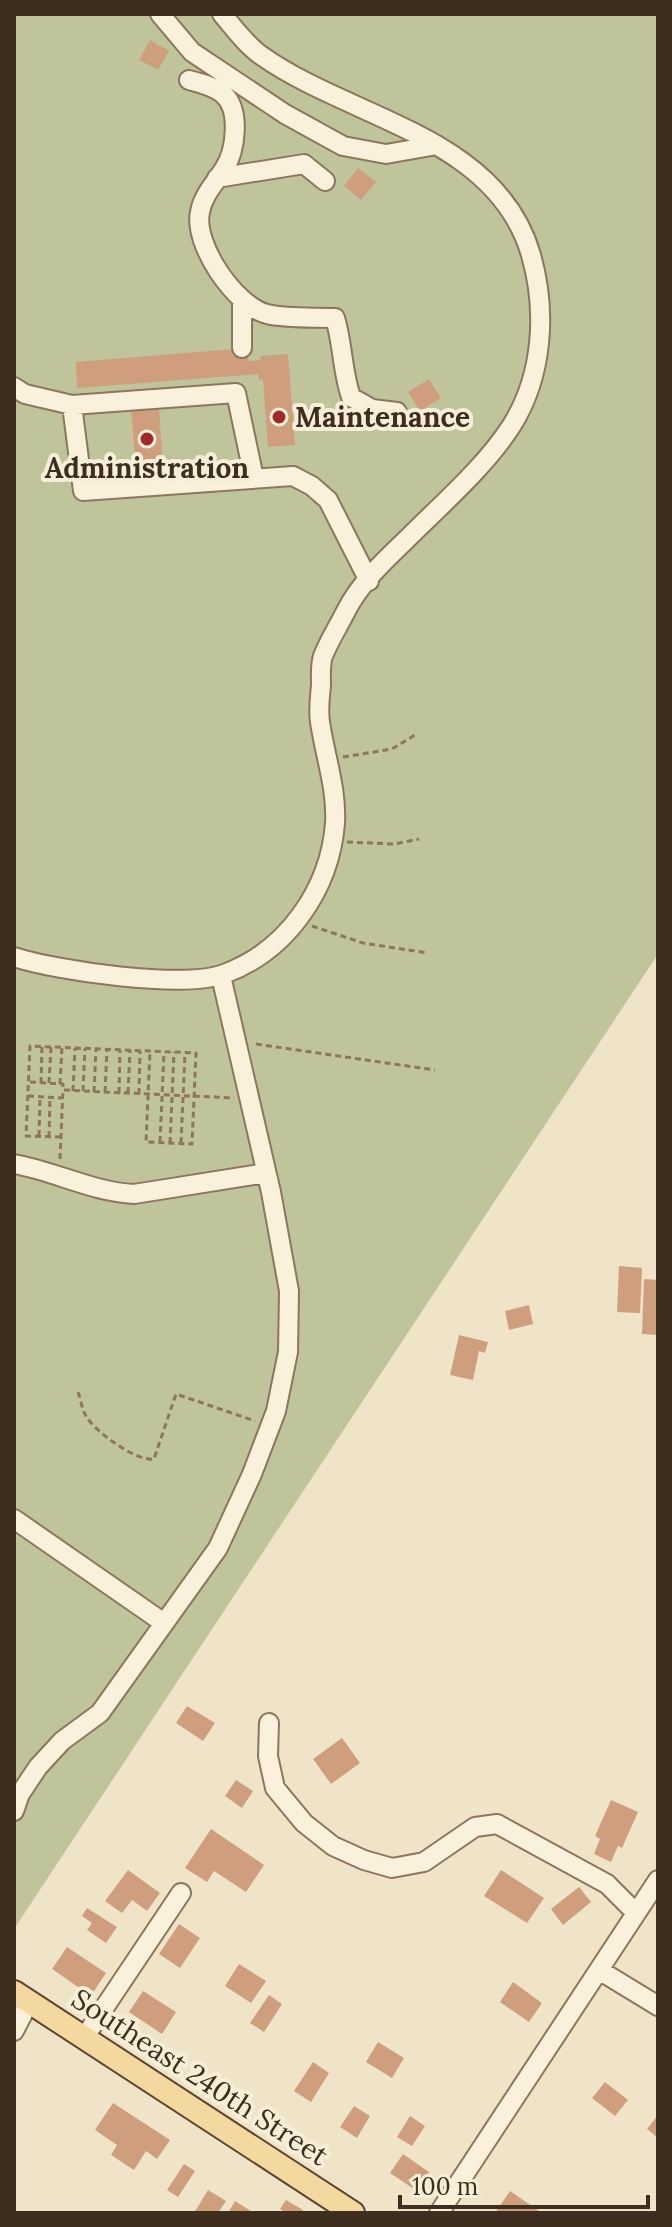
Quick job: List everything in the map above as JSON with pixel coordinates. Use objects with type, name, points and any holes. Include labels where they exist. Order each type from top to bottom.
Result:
[{"type":"main road","name":"Southeast 240th Street","points":[[22,1997],[353,2213]]},
{"type":"street","points":[[160,14],[192,52],[285,114],[343,146],[386,154],[437,145]]},
{"type":"street","points":[[14,957],[115,976],[177,979],[221,976],[258,958],[283,937],[309,907],[328,862],[335,822],[328,759],[319,718],[322,659],[349,605],[385,561],[473,473],[512,425],[530,388],[541,324],[538,290],[530,251],[513,216],[491,186],[456,156],[437,145],[347,103],[260,55],[222,14]]},
{"type":"street","points":[[189,80],[224,94],[231,104],[234,141],[229,160],[203,201],[199,213],[204,248],[242,300],[265,314],[335,318],[345,355],[345,378],[351,397],[372,409],[397,412]]},
{"type":"street","points":[[217,178],[304,164],[325,181]]},
{"type":"street","points":[[242,300],[242,348]]},
{"type":"street","points":[[14,387],[25,394],[72,405],[236,393],[254,478]]},
{"type":"street","points":[[72,405],[83,491],[293,476],[312,486],[328,500],[369,581]]},
{"type":"street","points":[[14,1811],[20,1794],[38,1767],[62,1741],[100,1713],[218,1548],[270,1426],[288,1352],[289,1291],[250,1098],[221,976]]},
{"type":"street","points":[[14,1164],[119,1194],[266,1173]]},
{"type":"street","points":[[14,1519],[164,1623]]},
{"type":"street","points":[[269,1723],[268,1756],[275,1788],[304,1823],[333,1846],[392,1868],[424,1862],[475,1827],[497,1824],[607,1884],[636,1913]]},
{"type":"street","points":[[439,2213],[658,1880]]},
{"type":"street","points":[[84,2038],[181,1893]]},
{"type":"street","points":[[599,1970],[658,2006]]},
{"type":"street","points":[[14,2031],[22,1997]]},
{"type":"path","points":[[328,759],[392,749],[415,735]]},
{"type":"path","points":[[332,841],[394,844],[419,839]]},
{"type":"path","points":[[297,921],[363,943],[428,953]]},
{"type":"path","points":[[236,1041],[435,1070]]},
{"type":"path","points":[[61,1137],[26,1136],[30,1046],[42,1046],[196,1053],[192,1144],[146,1142],[150,1051]]},
{"type":"path","points":[[41,1083],[42,1046]]},
{"type":"path","points":[[49,1083],[51,1047]]},
{"type":"path","points":[[60,1084],[62,1047]]},
{"type":"path","points":[[73,1091],[75,1048]]},
{"type":"path","points":[[83,1091],[85,1048]]},
{"type":"path","points":[[94,1092],[96,1049]]},
{"type":"path","points":[[105,1092],[107,1049]]},
{"type":"path","points":[[119,1093],[120,1050]]},
{"type":"path","points":[[128,1093],[130,1050]]},
{"type":"path","points":[[139,1094],[140,1051]]},
{"type":"path","points":[[160,1142],[164,1052]]},
{"type":"path","points":[[170,1143],[174,1052]]},
{"type":"path","points":[[181,1143],[185,1053]]},
{"type":"path","points":[[29,1082],[63,1084],[59,1175]]},
{"type":"path","points":[[63,1090],[250,1098]]},
{"type":"path","points":[[28,1096],[62,1098]]},
{"type":"path","points":[[39,1136],[40,1097]]},
{"type":"path","points":[[49,1137],[50,1097]]},
{"type":"path","points":[[78,1392],[86,1416],[97,1429],[144,1460],[154,1459],[176,1394],[270,1426]]},
{"type":"green space","points":[[14,14],[658,14],[658,954],[14,1929]]},
{"type":"building","points":[[150,40],[169,51],[158,70],[139,60]]},
{"type":"building","points":[[358,168],[376,182],[361,200],[344,186]]},
{"type":"building","name":"Maintenance","points":[[247,348],[248,361],[261,360],[260,356],[288,354],[295,445],[268,447],[263,379],[259,380],[258,374],[77,388],[76,362]]},
{"type":"building","points":[[429,379],[441,398],[420,411],[408,392]]},
{"type":"building","name":"Administration","points":[[159,407],[163,468],[136,470],[131,409]]},
{"type":"building","points":[[619,1266],[642,1268],[640,1313],[617,1312]]},
{"type":"building","points":[[644,1279],[658,1280],[658,1335],[642,1334]]},
{"type":"building","points":[[529,1305],[533,1324],[509,1330],[505,1311]]},
{"type":"building","points":[[459,1335],[488,1342],[485,1353],[479,1351],[473,1380],[450,1375]]},
{"type":"building","points":[[187,1706],[215,1723],[203,1741],[176,1723]]},
{"type":"building","points":[[342,1738],[360,1763],[331,1784],[313,1759]]},
{"type":"building","points":[[236,1780],[253,1791],[242,1808],[225,1796]]},
{"type":"building","points":[[611,1800],[638,1812],[622,1848],[618,1846],[611,1862],[594,1854],[600,1839],[595,1836]]},
{"type":"building","points":[[211,1829],[264,1865],[246,1892],[214,1871],[207,1882],[185,1868]]},
{"type":"building","points":[[128,1870],[160,1893],[147,1911],[132,1900],[122,1913],[105,1901]]},
{"type":"building","points":[[501,1870],[544,1898],[527,1923],[484,1896]]},
{"type":"building","points":[[579,1887],[591,1902],[563,1925],[551,1909]]},
{"type":"building","points":[[87,1908],[117,1927],[106,1943],[87,1930],[92,1923],[82,1916]]},
{"type":"building","points":[[179,1924],[200,1938],[180,1968],[159,1954]]},
{"type":"building","points":[[67,1947],[106,1973],[91,1996],[52,1969]]},
{"type":"building","points":[[239,1964],[266,1981],[251,2003],[225,1986]]},
{"type":"building","points":[[513,1982],[542,2003],[529,2022],[500,2002]]},
{"type":"building","points":[[143,1991],[176,2012],[162,2034],[129,2012]]},
{"type":"building","points":[[269,1995],[282,2004],[264,2032],[250,2023]]},
{"type":"building","points":[[378,2042],[404,2058],[392,2078],[366,2062]]},
{"type":"building","points":[[313,2062],[329,2073],[311,2102],[294,2091]]},
{"type":"building","points":[[605,2082],[628,2100],[615,2116],[592,2098]]},
{"type":"building","points":[[113,2103],[170,2140],[157,2159],[146,2151],[134,2170],[111,2155],[117,2145],[95,2130]]},
{"type":"building","points":[[354,2106],[370,2116],[357,2138],[340,2127]]},
{"type":"building","points":[[658,2115],[658,2138],[647,2129]]},
{"type":"building","points":[[410,2116],[425,2126],[412,2146],[397,2137]]},
{"type":"building","points":[[403,2154],[429,2172],[417,2191],[390,2173]]},
{"type":"building","points":[[184,2164],[195,2171],[178,2197],[167,2190]]},
{"type":"building","points":[[208,2190],[226,2201],[218,2213],[194,2213]]},
{"type":"building","points":[[510,2191],[542,2213],[495,2213]]},
{"type":"building","points":[[286,2200],[303,2210],[302,2213],[286,2213],[280,2209]]},
{"type":"building","points":[[235,2201],[254,2213],[228,2213]]},
{"type":"place","name":"Maintenance","points":[[279,417]]},
{"type":"place","name":"Administration","points":[[147,439]]}]
